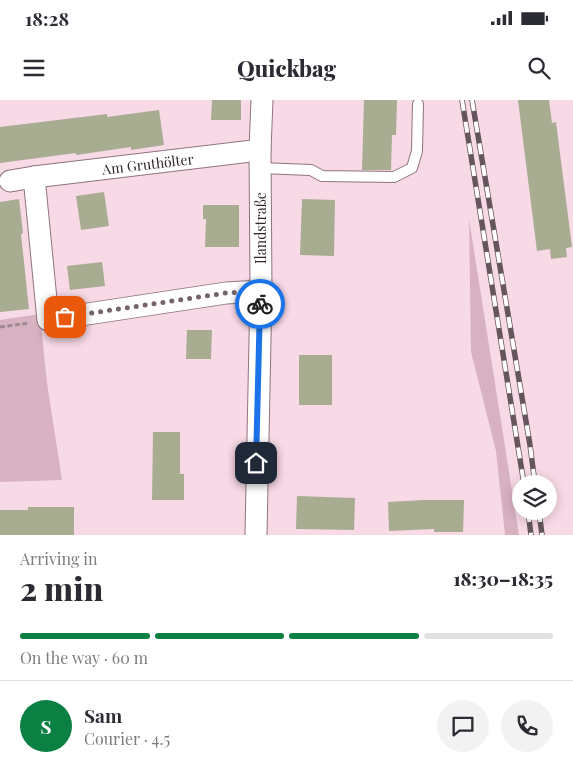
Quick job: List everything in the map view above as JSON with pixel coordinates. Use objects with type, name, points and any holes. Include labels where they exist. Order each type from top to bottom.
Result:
[{"type":"street","name":"Ilandstraße","points":[[256,535],[261,291],[260,159],[262,100]]},
{"type":"street","name":"Am Gruthölter","points":[[10,181],[34,177],[260,159]]},
{"type":"street","points":[[34,177],[48,320],[226,293],[261,291]]},
{"type":"lane","points":[[260,159],[311,170],[322,176],[394,177],[412,168],[417,151],[418,104]]},
{"type":"path","points":[[0,327],[48,320]]},
{"type":"shaded area","points":[[469,219],[512,491],[512,520],[517,520],[519,535],[505,535],[496,451],[471,352]]},
{"type":"shaded area","points":[[40,314],[47,383],[62,480],[0,482],[0,320]]},
{"type":"building","points":[[212,100],[241,100],[241,120],[211,120]]},
{"type":"building","points":[[364,100],[397,100],[396,135],[392,135],[391,170],[362,170]]},
{"type":"building","points":[[518,100],[549,100],[552,123],[556,122],[572,247],[566,248],[567,257],[551,259],[550,249],[537,251]]},
{"type":"building","points":[[159,110],[164,145],[131,150],[131,147],[76,155],[76,153],[0,163],[0,127],[107,114],[107,117]]},
{"type":"building","points":[[104,192],[109,226],[81,230],[76,196]]},
{"type":"building","points":[[19,199],[29,309],[0,312],[0,202]]},
{"type":"building","points":[[302,199],[335,200],[334,256],[300,255]]},
{"type":"building","points":[[203,205],[239,205],[239,247],[205,247],[206,219],[203,219]]},
{"type":"building","points":[[102,262],[105,286],[70,290],[67,266]]},
{"type":"building","points":[[187,330],[212,330],[211,359],[186,359]]},
{"type":"building","points":[[299,355],[332,355],[332,405],[299,405]]},
{"type":"building","points":[[153,432],[180,432],[180,474],[184,474],[184,500],[152,500]]},
{"type":"building","points":[[297,496],[355,498],[354,530],[296,529]]},
{"type":"building","points":[[464,500],[463,532],[434,532],[434,529],[389,531],[388,502]]},
{"type":"building","points":[[28,507],[74,507],[74,535],[0,535],[0,510],[28,510]]},
{"type":"railway","points":[[462,100],[523,475]]},
{"type":"railway","points":[[472,100],[534,475]]},
{"type":"railway","points":[[529,520],[531,535]]},
{"type":"railway","points":[[540,520],[542,535]]},
{"type":"way so far","points":[[65,317],[226,293],[261,291],[260,304]]},
{"type":"route","points":[[256,463],[260,304]]}]
